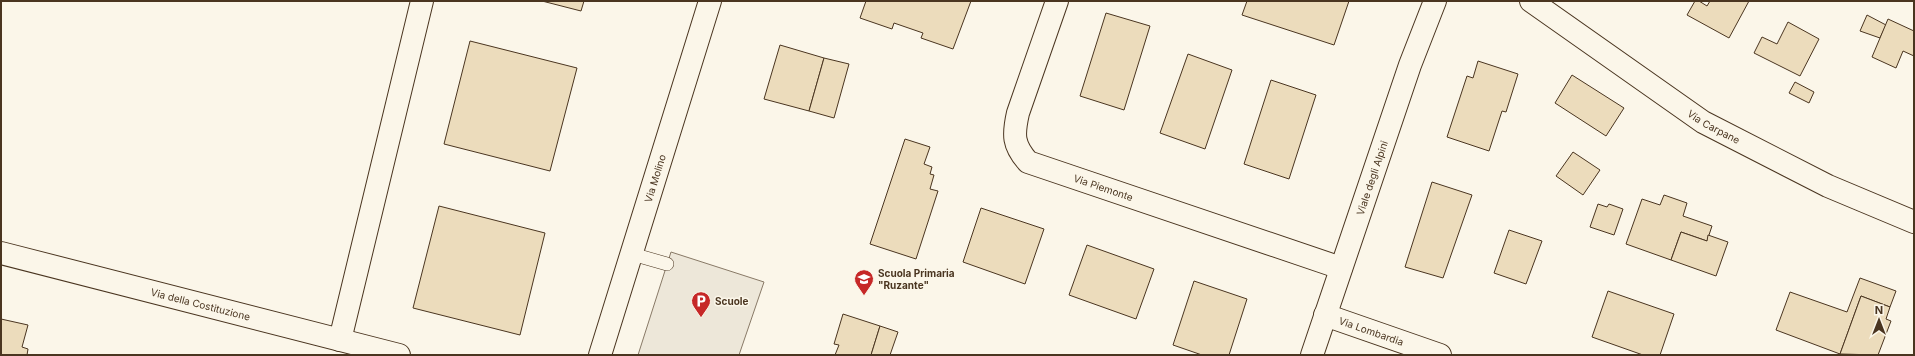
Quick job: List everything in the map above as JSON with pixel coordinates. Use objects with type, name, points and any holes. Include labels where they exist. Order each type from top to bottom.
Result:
[{"type":"street","points":[[340,340],[422,1]]},
{"type":"street","name":"Via Molino","points":[[600,355],[710,1]]},
{"type":"street","name":"Via Piemonte","points":[[1057,1],[1018,114],[1015,128],[1015,141],[1019,152],[1028,162],[1342,268]]},
{"type":"street","name":"Viale degli Alpini","points":[[1312,355],[1410,66],[1435,1]]},
{"type":"street","name":"Via Carpane","points":[[1532,1],[1703,122],[1828,186],[1914,222]]},
{"type":"street","name":"Via della Costituzione","points":[[1,253],[400,355]]},
{"type":"street","name":"Via Lombardia","points":[[1325,315],[1440,355]]},
{"type":"lane","points":[[632,254],[667,264]]},
{"type":"shaded area","name":"Scuole","points":[[671,252],[764,282],[739,355],[638,355]]},
{"type":"building","points":[[542,1],[584,1],[581,11]]},
{"type":"building","points":[[866,1],[971,1],[953,49],[921,38],[923,33],[894,23],[892,29],[860,18]]},
{"type":"building","points":[[1247,1],[1349,1],[1334,45],[1242,15]]},
{"type":"building","points":[[1695,1],[1699,1],[1707,6],[1710,1],[1749,1],[1729,38],[1687,15]]},
{"type":"building","points":[[1106,13],[1150,26],[1124,110],[1080,96]]},
{"type":"building","points":[[1867,15],[1886,25],[1880,38],[1860,31]]},
{"type":"building","points":[[1888,19],[1914,31],[1914,56],[1903,51],[1896,68],[1872,57]]},
{"type":"building","points":[[1788,22],[1819,39],[1800,76],[1754,53],[1762,37],[1777,44]]},
{"type":"building","points":[[470,41],[577,68],[550,171],[444,144]]},
{"type":"building","points":[[780,45],[824,58],[809,111],[764,99]]},
{"type":"building","points":[[1188,54],[1232,70],[1205,149],[1160,133]]},
{"type":"building","points":[[824,58],[849,64],[834,118],[809,111]]},
{"type":"building","points":[[1478,61],[1518,74],[1506,112],[1502,111],[1489,151],[1447,137],[1467,76],[1473,78]]},
{"type":"building","points":[[1572,75],[1624,108],[1606,136],[1555,103]]},
{"type":"building","points":[[1271,80],[1316,95],[1289,179],[1244,164]]},
{"type":"building","points":[[1795,82],[1814,92],[1809,103],[1789,93]]},
{"type":"building","points":[[905,139],[930,147],[924,164],[932,167],[930,174],[934,175],[930,189],[938,191],[916,259],[870,244]]},
{"type":"building","points":[[1573,152],[1600,170],[1583,195],[1556,176]]},
{"type":"building","points":[[1432,182],[1472,195],[1443,278],[1405,267]]},
{"type":"building","points":[[1664,195],[1687,203],[1683,216],[1712,226],[1707,241],[1681,232],[1671,260],[1626,244],[1642,199],[1660,205]]},
{"type":"building","points":[[1598,204],[1607,207],[1609,204],[1623,209],[1614,235],[1590,227]]},
{"type":"building","points":[[439,206],[545,233],[520,335],[413,308]]},
{"type":"building","points":[[981,208],[1044,229],[1025,284],[963,262]]},
{"type":"building","points":[[1509,230],[1542,241],[1526,284],[1494,273]]},
{"type":"building","points":[[1681,232],[1707,241],[1708,235],[1728,242],[1716,276],[1671,260]]},
{"type":"building","points":[[1087,245],[1154,269],[1136,319],[1069,295]]},
{"type":"building","points":[[1860,278],[1896,291],[1890,307],[1861,296],[1840,354],[1776,330],[1790,292],[1847,312]]},
{"type":"building","points":[[1194,281],[1247,299],[1229,355],[1202,355],[1173,345]]},
{"type":"building","points":[[1608,291],[1674,314],[1660,355],[1643,355],[1592,337]]},
{"type":"building","points":[[1861,296],[1890,307],[1886,319],[1891,321],[1878,355],[1840,354]]},
{"type":"building","points":[[843,314],[880,326],[871,355],[835,355],[839,345],[834,344]]},
{"type":"building","points":[[1,319],[28,325],[22,347],[28,349],[27,355],[1,355]]},
{"type":"building","points":[[880,326],[898,332],[890,355],[871,355]]},
{"type":"place","name":"Scuola Primaria \"Ruzante\"","points":[[864,296]]},
{"type":"place","name":"Scuole","points":[[701,318]]}]
